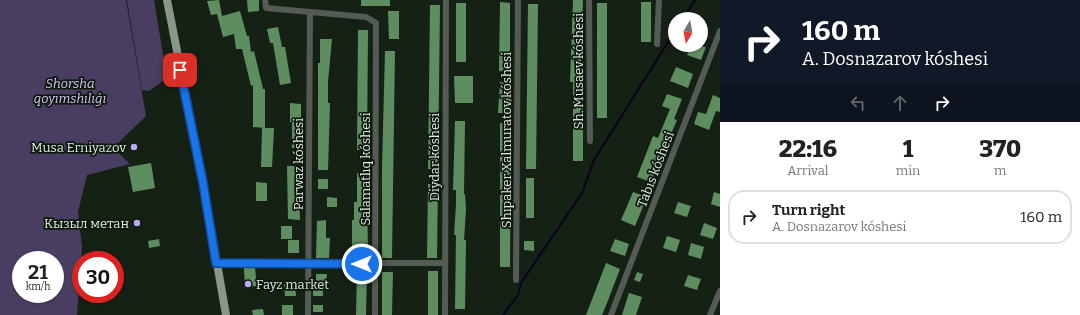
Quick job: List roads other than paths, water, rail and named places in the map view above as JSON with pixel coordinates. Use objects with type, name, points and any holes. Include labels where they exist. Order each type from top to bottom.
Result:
[{"type":"main road","points":[[167,0],[203,183],[226,315]]},
{"type":"street","points":[[265,0],[266,8],[310,13]]},
{"type":"street","name":"Diydar kóshesi","points":[[445,315],[446,0]]},
{"type":"street","name":"Shıpaker Xalmuratov kóshesi","points":[[516,280],[518,0]]},
{"type":"street","name":"Sh. Musaev kóshesi","points":[[589,0],[590,141]]},
{"type":"street","points":[[657,44],[659,0]]},
{"type":"street","name":"Salamatlıq kóshesi","points":[[310,13],[366,17],[376,23],[375,315]]},
{"type":"street","name":"Parwaz kóshesi","points":[[308,315],[310,13]]},
{"type":"street","name":"Tabıs kóshesi","points":[[611,315],[720,31]]},
{"type":"street","points":[[216,263],[445,263]]},
{"type":"street","points":[[710,315],[720,291]]},
{"type":"waterway","points":[[687,12],[695,0]]},
{"type":"waterway","points":[[503,315],[518,295],[521,283],[582,193],[594,160],[668,42]]},
{"type":"place","name":"Musa Erniyazov","points":[[134,147]]},
{"type":"place","name":"Кызыл метан","points":[[137,223]]},
{"type":"place","name":"Fayz market","points":[[248,284]]},
{"type":"park label","name":"Shorsha qoyımshılıǵı","points":[[70,90]]}]
